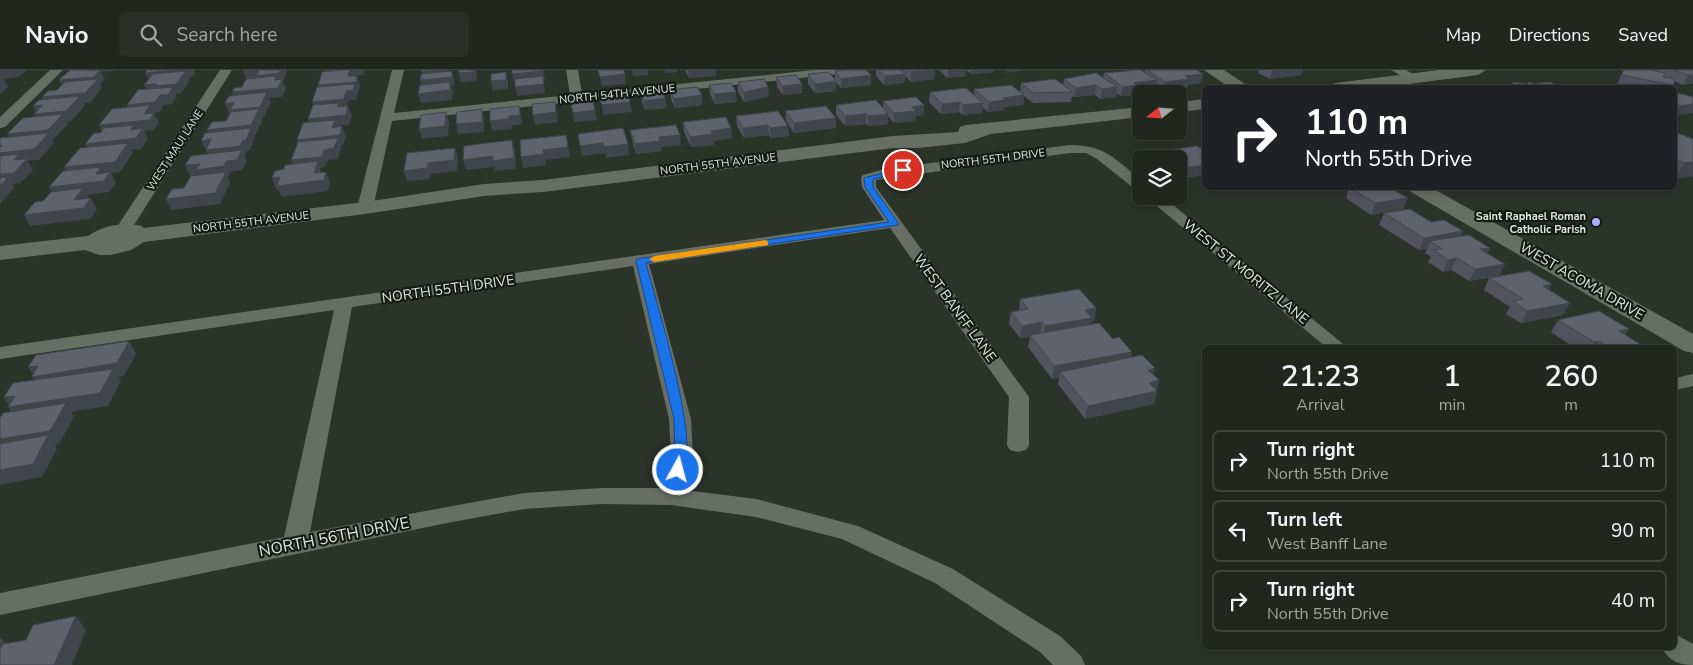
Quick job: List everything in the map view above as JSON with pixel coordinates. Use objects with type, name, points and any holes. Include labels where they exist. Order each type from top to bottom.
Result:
[{"type":"street","points":[[0,124],[57,70]]},
{"type":"street","name":"WEST MAUI LANE","points":[[130,233],[226,70]]},
{"type":"street","points":[[365,208],[398,70]]},
{"type":"street","points":[[572,70],[577,98]]},
{"type":"street","name":"NORTH 54TH AVENUE","points":[[386,118],[577,98],[746,75],[848,70]]},
{"type":"street","points":[[1212,70],[1238,85]]},
{"type":"street","points":[[1397,70],[1414,78]]},
{"type":"street","points":[[1359,85],[1478,70]]},
{"type":"street","points":[[1188,106],[1202,104]]},
{"type":"street","name":"NORTH 55TH AVENUE","points":[[0,254],[94,242],[105,234],[365,208],[416,206],[486,197],[543,186],[893,142],[918,142],[965,137],[984,131],[1132,113]]},
{"type":"street","name":"NORTH 55TH DRIVE","points":[[868,178],[885,173],[1070,149],[1089,149],[1102,156],[1132,180]]},
{"type":"street","name":"WEST BANFF LANE","points":[[868,178],[869,187],[1019,397],[1018,445]]},
{"type":"street","name":"WEST ACOMA DRIVE","points":[[1422,190],[1693,345]]},
{"type":"street","name":"WEST ST MORITZ LANE","points":[[1163,205],[1335,345]]},
{"type":"street","name":"NORTH 55TH DRIVE","points":[[6,352],[895,224]]},
{"type":"street","points":[[640,261],[680,419],[682,457],[671,497]]},
{"type":"street","points":[[295,544],[344,304]]},
{"type":"street","points":[[0,368],[6,352]]},
{"type":"street","points":[[1677,384],[1693,380]]},
{"type":"street","name":"NORTH 56TH DRIVE","points":[[0,604],[447,514],[524,501],[601,496],[671,497],[756,508],[849,532],[944,576],[1050,644],[1071,665]]},
{"type":"street","points":[[1677,648],[1693,660]]},
{"type":"building","points":[[70,70],[100,70],[94,77],[59,80]]},
{"type":"building","points":[[147,70],[175,70],[145,73]]},
{"type":"building","points":[[259,70],[281,70],[279,73],[257,76]]},
{"type":"building","points":[[350,70],[348,76],[357,76],[356,82],[318,85],[322,72]]},
{"type":"building","points":[[459,70],[474,70],[474,72],[459,73]]},
{"type":"building","points":[[512,70],[543,70],[543,71],[512,74]]},
{"type":"building","points":[[598,70],[624,70],[625,74],[600,77]]},
{"type":"building","points":[[866,70],[871,75],[841,79],[835,71]]},
{"type":"building","points":[[879,70],[901,70],[905,74],[885,76]]},
{"type":"building","points":[[909,70],[934,70],[911,72]]},
{"type":"building","points":[[1141,70],[1157,80],[1134,83],[1137,85],[1123,87],[1104,73]]},
{"type":"building","points":[[1148,70],[1197,70],[1203,74],[1185,76],[1189,79],[1165,82]]},
{"type":"building","points":[[1624,70],[1650,70],[1665,73],[1663,77],[1675,79],[1673,85],[1621,75]]},
{"type":"building","points":[[1673,70],[1693,70],[1693,75],[1688,75]]},
{"type":"building","points":[[186,71],[176,84],[144,85],[153,74]]},
{"type":"building","points":[[452,71],[452,77],[420,80],[421,74]]},
{"type":"building","points":[[506,72],[506,80],[491,81],[491,74]]},
{"type":"building","points":[[829,72],[836,81],[815,84],[808,74]]},
{"type":"building","points":[[1096,73],[1117,87],[1102,89],[1096,85],[1076,88],[1064,79]]},
{"type":"building","points":[[796,75],[802,84],[782,86],[776,77]]},
{"type":"building","points":[[276,76],[275,80],[282,79],[278,88],[232,92],[234,88],[242,87],[246,79]]},
{"type":"building","points":[[543,76],[544,84],[515,87],[515,79]]},
{"type":"building","points":[[98,79],[85,93],[42,97],[48,91],[57,90],[65,82]]},
{"type":"building","points":[[764,79],[768,87],[744,92],[738,82]]},
{"type":"building","points":[[1055,79],[1073,92],[1034,93],[1021,83]]},
{"type":"building","points":[[450,82],[450,90],[418,94],[420,85]]},
{"type":"building","points":[[1513,82],[1534,84],[1550,82],[1557,85],[1513,85]]},
{"type":"building","points":[[731,83],[736,92],[714,94],[709,85]]},
{"type":"building","points":[[355,84],[353,90],[346,91],[344,99],[312,102],[317,87]]},
{"type":"building","points":[[1011,85],[1024,95],[989,102],[974,89]]},
{"type":"building","points":[[173,87],[168,95],[160,95],[155,102],[127,105],[138,90]]},
{"type":"building","points":[[697,87],[702,95],[674,99],[670,90]]},
{"type":"building","points":[[966,88],[983,103],[963,105],[960,102],[942,104],[930,92]]},
{"type":"building","points":[[662,90],[665,98],[644,101],[641,92]]},
{"type":"building","points":[[267,92],[260,107],[230,110],[234,103],[225,103],[229,96]]},
{"type":"building","points":[[1677,93],[1693,97],[1693,104],[1677,105]]},
{"type":"building","points":[[628,94],[630,102],[602,105],[599,97]]},
{"type":"building","points":[[80,96],[66,111],[34,114],[43,105],[33,106],[39,100]]},
{"type":"building","points":[[592,97],[595,110],[573,113],[570,100]]},
{"type":"building","points":[[916,97],[924,105],[912,107],[916,111],[894,113],[883,101]]},
{"type":"building","points":[[876,100],[888,114],[845,116],[836,105]]},
{"type":"building","points":[[555,102],[556,112],[533,115],[532,104]]},
{"type":"building","points":[[339,103],[337,107],[348,106],[346,115],[308,119],[313,105]]},
{"type":"building","points":[[150,105],[144,114],[154,113],[149,120],[99,125],[112,109]]},
{"type":"building","points":[[519,106],[520,115],[509,116],[509,119],[490,121],[490,109]]},
{"type":"building","points":[[826,106],[836,118],[794,123],[785,111]]},
{"type":"building","points":[[259,109],[251,125],[207,130],[212,122],[226,121],[231,112]]},
{"type":"building","points":[[482,109],[482,122],[456,124],[457,112]]},
{"type":"building","points":[[778,111],[788,126],[770,128],[768,125],[743,128],[736,116]]},
{"type":"building","points":[[446,112],[445,126],[419,129],[421,115]]},
{"type":"building","points":[[63,114],[48,130],[7,134],[23,118]]},
{"type":"building","points":[[726,117],[731,128],[711,131],[713,134],[690,137],[683,122]]},
{"type":"building","points":[[335,120],[332,128],[342,126],[340,135],[297,140],[303,123]]},
{"type":"building","points":[[134,125],[130,130],[143,128],[136,138],[85,144],[94,133],[100,133],[104,128]]},
{"type":"building","points":[[676,125],[680,135],[659,137],[660,141],[635,144],[630,130]]},
{"type":"building","points":[[251,128],[246,140],[243,140],[240,146],[206,150],[211,139],[201,141],[205,133]]},
{"type":"building","points":[[623,128],[628,144],[604,147],[603,143],[580,146],[578,134]]},
{"type":"building","points":[[49,133],[34,149],[0,153],[0,148],[3,145],[0,146],[0,138]]},
{"type":"building","points":[[1677,133],[1693,139],[1693,162],[1684,163],[1677,160]]},
{"type":"building","points":[[566,135],[568,147],[543,150],[544,154],[521,157],[520,140]]},
{"type":"building","points":[[338,138],[334,148],[324,150],[322,157],[291,160],[298,142]]},
{"type":"building","points":[[512,140],[514,158],[493,161],[493,156],[463,160],[464,146]]},
{"type":"building","points":[[128,143],[115,162],[64,167],[80,148]]},
{"type":"building","points":[[1197,146],[1202,149],[1202,165],[1187,168],[1187,150],[1168,150]]},
{"type":"building","points":[[455,148],[454,160],[428,163],[427,168],[404,171],[407,153]]},
{"type":"building","points":[[242,150],[237,160],[227,161],[224,166],[196,170],[200,164],[185,165],[191,156]]},
{"type":"building","points":[[19,154],[14,160],[27,159],[14,173],[0,174],[0,156]]},
{"type":"building","points":[[318,161],[314,173],[326,172],[324,180],[277,186],[280,177],[272,178],[275,171],[284,169],[285,165]]},
{"type":"building","points":[[101,167],[96,174],[110,172],[104,181],[49,187],[63,171]]},
{"type":"building","points":[[226,172],[215,193],[166,199],[172,189],[184,188],[191,176]]},
{"type":"building","points":[[8,177],[0,186],[0,178]]},
{"type":"building","points":[[83,188],[74,200],[91,198],[84,208],[24,215],[35,202],[43,201],[51,192]]},
{"type":"building","points":[[1353,190],[1394,190],[1408,198],[1375,203]]},
{"type":"building","points":[[1410,209],[1431,222],[1444,220],[1463,231],[1424,238],[1384,213]]},
{"type":"building","points":[[1469,235],[1490,248],[1480,249],[1505,264],[1475,269],[1457,258],[1448,260],[1434,250],[1442,249],[1430,241]]},
{"type":"building","points":[[1529,271],[1552,284],[1543,286],[1570,303],[1527,311],[1513,301],[1523,299],[1489,278]]},
{"type":"building","points":[[1079,289],[1096,308],[1085,310],[1092,318],[1045,326],[1042,322],[1022,326],[1011,312],[1028,309],[1020,299]]},
{"type":"building","points":[[1599,311],[1629,329],[1619,331],[1641,345],[1605,345],[1599,341],[1594,342],[1558,320]]},
{"type":"building","points":[[1099,323],[1113,339],[1119,337],[1132,352],[1054,366],[1030,335]]},
{"type":"building","points":[[129,341],[117,363],[32,377],[38,366],[28,367],[36,355]]},
{"type":"building","points":[[1142,355],[1155,368],[1148,370],[1159,380],[1149,383],[1157,391],[1088,406],[1060,372]]},
{"type":"building","points":[[113,369],[100,393],[8,407],[15,396],[4,397],[13,383]]},
{"type":"building","points":[[66,403],[50,431],[0,439],[0,418],[3,413]]},
{"type":"building","points":[[48,435],[33,464],[0,470],[0,444]]},
{"type":"building","points":[[76,616],[54,665],[0,665],[0,650],[3,644],[26,640],[33,625]]},
{"type":"slow traffic","points":[[654,259],[765,243]]},
{"type":"place","name":"Saint Raphael Roman Catholic Parish","points":[[1596,222]]},
{"type":"route","points":[[678,470],[682,457],[680,419],[640,261],[895,224],[869,187],[868,178],[903,170]]}]
